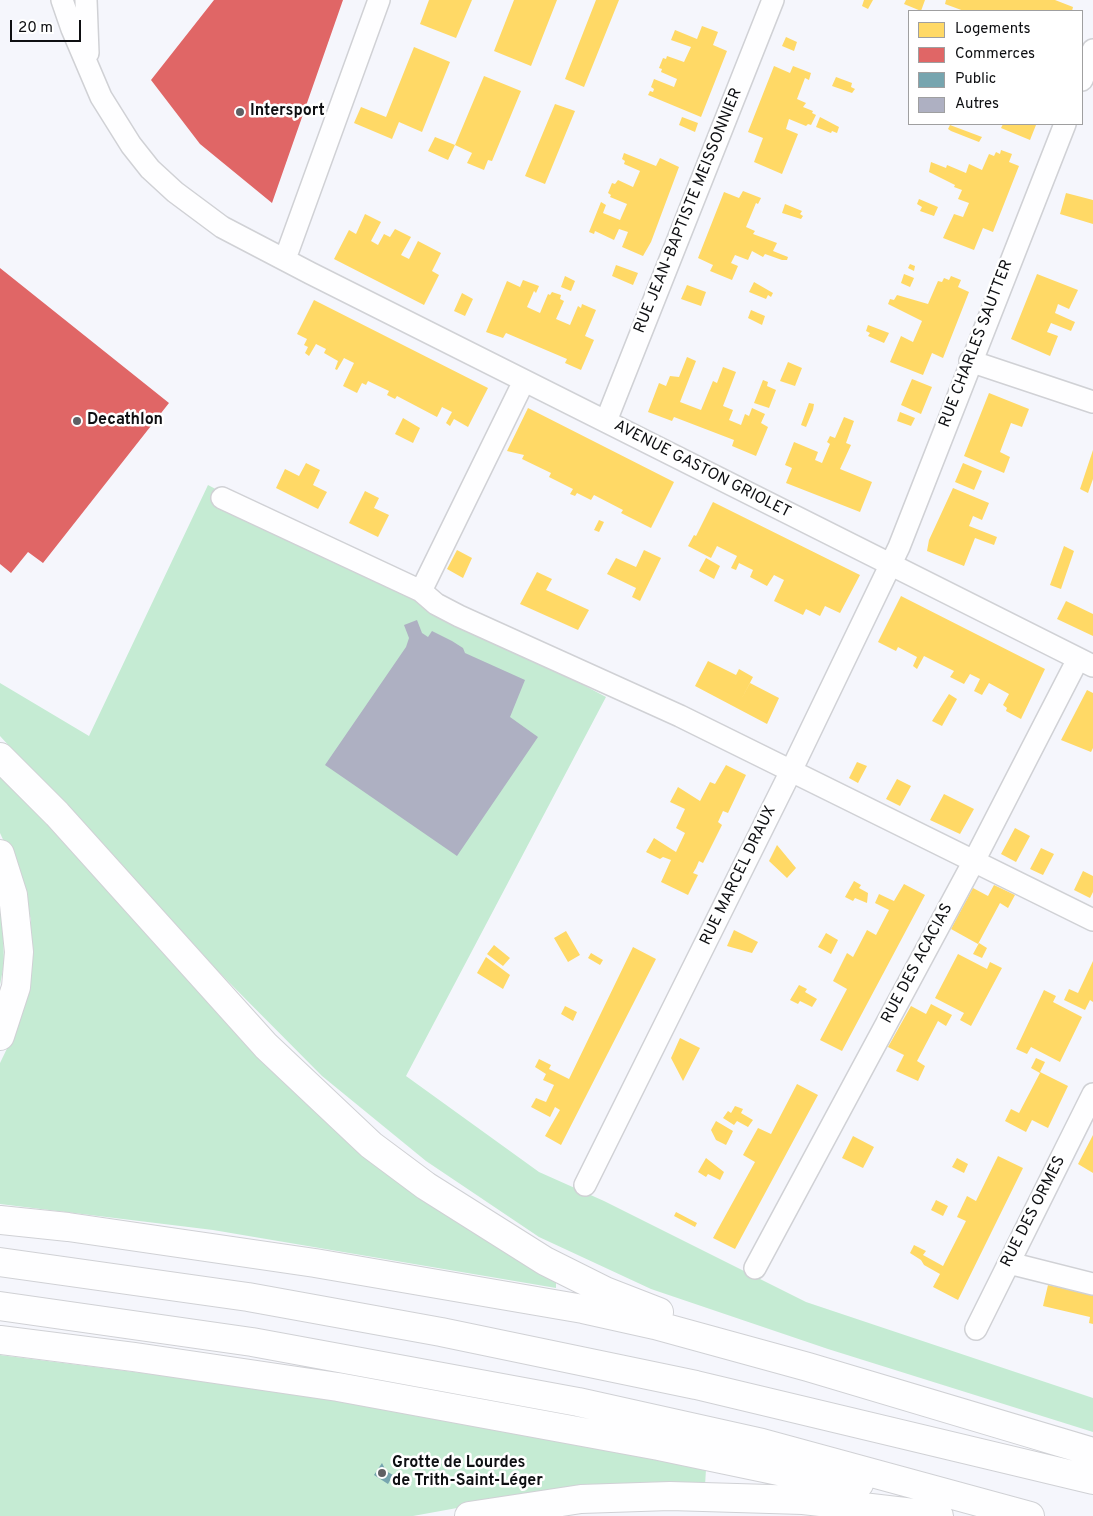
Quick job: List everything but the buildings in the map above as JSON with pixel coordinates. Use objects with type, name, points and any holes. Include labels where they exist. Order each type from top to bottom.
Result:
[{"type":"highway","points":[[0,757],[57,814],[287,1068],[358,1134],[408,1174],[533,1254],[590,1283],[661,1313],[808,1366]]},
{"type":"highway","points":[[0,854],[13,895],[19,952],[16,987],[0,1036]]},
{"type":"highway","points":[[0,1220],[314,1263],[516,1296],[638,1321],[808,1366],[1093,1452]]},
{"type":"highway","points":[[0,1262],[248,1297],[468,1337],[696,1386],[1093,1480]]},
{"type":"highway","points":[[0,1306],[252,1342],[578,1402],[762,1443],[1030,1516]]},
{"type":"highway","points":[[0,1340],[134,1357],[338,1387],[802,1475],[991,1506]]},
{"type":"highway","points":[[470,1516],[581,1499],[670,1496],[803,1500],[864,1505],[939,1516]]},
{"type":"street","name":"AVENUE GASTON GRIOLET","points":[[62,0],[88,66],[109,112],[130,146],[150,169],[175,192],[222,226],[310,273],[524,381],[1086,662]]},
{"type":"street","points":[[86,0],[88,66]]},
{"type":"street","points":[[285,259],[379,0]]},
{"type":"street","name":"RUE JEAN-BAPTISTE MEISSONNIER","points":[[606,421],[773,0]]},
{"type":"street","points":[[1083,77],[1093,50]]},
{"type":"street","name":"RUE CHARLES SAUTTER","points":[[890,565],[1065,125]]},
{"type":"street","points":[[970,361],[1093,402]]},
{"type":"street","points":[[421,591],[524,381]]},
{"type":"street","points":[[222,498],[421,591],[436,604],[452,612],[680,716],[1093,920]]},
{"type":"street","name":"RUE MARCEL DRAUX","points":[[584,1185],[791,771],[890,565]]},
{"type":"street","name":"RUE DES ACACIAS","points":[[755,1268],[974,861],[1086,662]]},
{"type":"street","name":"RUE DES ORMES","points":[[976,1329],[1093,1094]]},
{"type":"street","points":[[1009,1263],[1093,1284]]},
{"type":"green space","points":[[208,485],[606,697],[406,1076],[539,1172],[604,1201],[806,1302],[1093,1398],[1093,1432],[828,1349],[651,1289],[539,1237],[426,1161],[322,1076],[186,939],[0,736],[0,683],[89,736]]},
{"type":"green space","points":[[0,772],[236,1030],[556,1280],[556,1288],[213,1230],[0,1204],[0,1063],[16,1030],[28,981],[31,920],[17,870],[0,833]]},
{"type":"green space","points":[[0,907],[3,928],[4,964],[0,985]]},
{"type":"green space","points":[[0,1355],[340,1398],[706,1469],[705,1486],[556,1490],[413,1516],[0,1516]]},
{"type":"place","name":"Intersport","points":[[240,112]]},
{"type":"place","name":"Decathlon","points":[[77,421]]},
{"type":"place","name":"Grotte de Lourdes de Trith-Saint-Léger","points":[[382,1473]]}]
